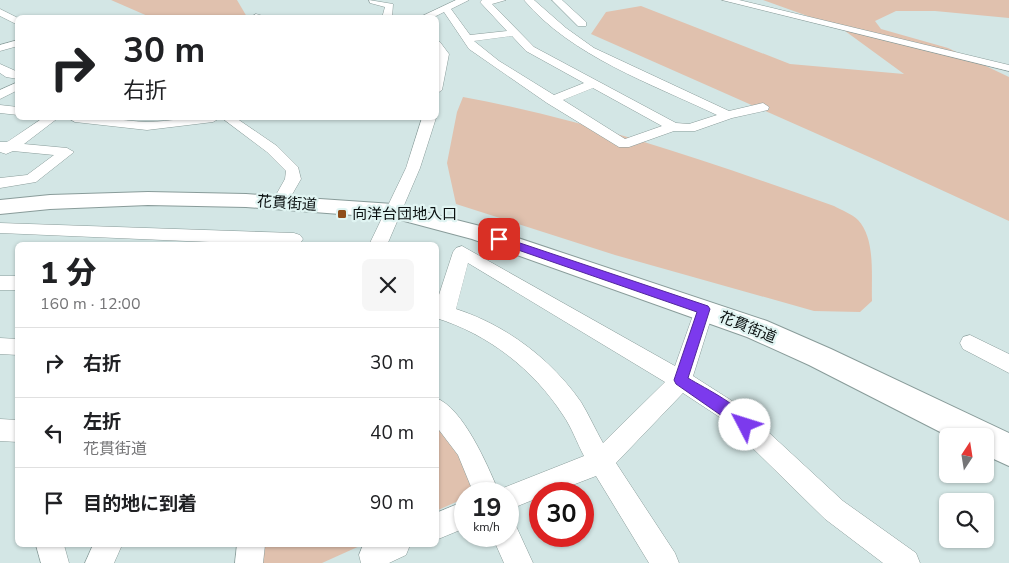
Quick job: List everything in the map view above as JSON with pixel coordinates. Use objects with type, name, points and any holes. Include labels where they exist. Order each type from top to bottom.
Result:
[{"type":"highway","name":"花貫街道","points":[[0,207],[83,198],[140,196],[280,202],[393,211],[480,233],[704,309],[757,329],[820,357],[965,428]]},
{"type":"highway","points":[[994,442],[1009,450]]},
{"type":"street","points":[[429,15],[464,0]]},
{"type":"street","points":[[501,0],[485,2],[530,49],[674,126],[690,128],[728,115],[763,107]]},
{"type":"street","points":[[529,0],[562,30],[592,51],[728,115]]},
{"type":"street","points":[[557,0],[582,24]]},
{"type":"street","points":[[727,0],[1009,68]]},
{"type":"street","points":[[373,1],[390,6],[388,15]]},
{"type":"street","points":[[446,7],[473,47],[551,100],[624,144],[674,126]]},
{"type":"street","points":[[0,12],[15,20]]},
{"type":"street","points":[[467,39],[515,33]]},
{"type":"street","points":[[0,48],[15,44]]},
{"type":"street","points":[[439,48],[444,54],[439,76]]},
{"type":"street","points":[[556,63],[592,51]]},
{"type":"street","points":[[0,67],[10,75],[15,76]]},
{"type":"street","points":[[551,100],[594,84]]},
{"type":"street","points":[[0,95],[15,87]]},
{"type":"street","points":[[0,109],[15,111]]},
{"type":"street","points":[[3,150],[48,120]]},
{"type":"street","points":[[109,120],[147,126],[196,120]]},
{"type":"street","points":[[231,120],[272,149],[293,170],[293,179],[280,202]]},
{"type":"street","points":[[379,242],[413,168],[428,120]]},
{"type":"street","points":[[0,183],[31,179],[67,152],[3,150]]},
{"type":"street","points":[[0,228],[217,241],[294,239],[292,242]]},
{"type":"street","points":[[665,563],[601,462],[569,404],[541,370],[514,347],[485,330],[457,316],[440,312],[462,252],[681,380],[732,413],[834,510],[906,563]]},
{"type":"street","points":[[0,283],[15,283]]},
{"type":"street","points":[[519,493],[601,462],[681,380],[704,309]]},
{"type":"street","points":[[970,343],[1009,364]]},
{"type":"street","points":[[0,346],[15,347]]},
{"type":"street","points":[[439,412],[466,448],[482,482]]},
{"type":"street","points":[[0,430],[15,431]]},
{"type":"street","points":[[439,526],[454,519]]},
{"type":"street","points":[[51,547],[56,563]]},
{"type":"street","points":[[100,563],[107,547]]},
{"type":"street","points":[[249,563],[251,547]]},
{"type":"street","points":[[375,563],[373,555],[391,547]]},
{"type":"street","points":[[511,547],[519,563]]},
{"type":"shaded area","points":[[111,0],[237,0],[246,15],[145,15]]},
{"type":"shaded area","points":[[763,0],[1009,0],[1009,18],[935,11],[896,11],[875,21],[881,29],[948,48],[1009,77],[1009,221],[591,34],[606,12],[641,6],[790,64],[904,74],[841,28]]},
{"type":"shaded area","points":[[463,97],[604,130],[743,174],[834,206],[858,220],[868,237],[871,259],[872,301],[860,312],[814,311],[615,255],[456,204],[447,163],[457,112]]},
{"type":"shaded area","points":[[439,413],[447,420],[470,482],[454,482],[454,503],[439,510]]},
{"type":"shaded area","points":[[253,547],[358,547],[322,563],[249,563]]},
{"type":"place","name":"向洋台団地入口","points":[[342,214]]},
{"type":"route","points":[[499,239],[704,309],[681,380],[732,413],[745,425]]}]
